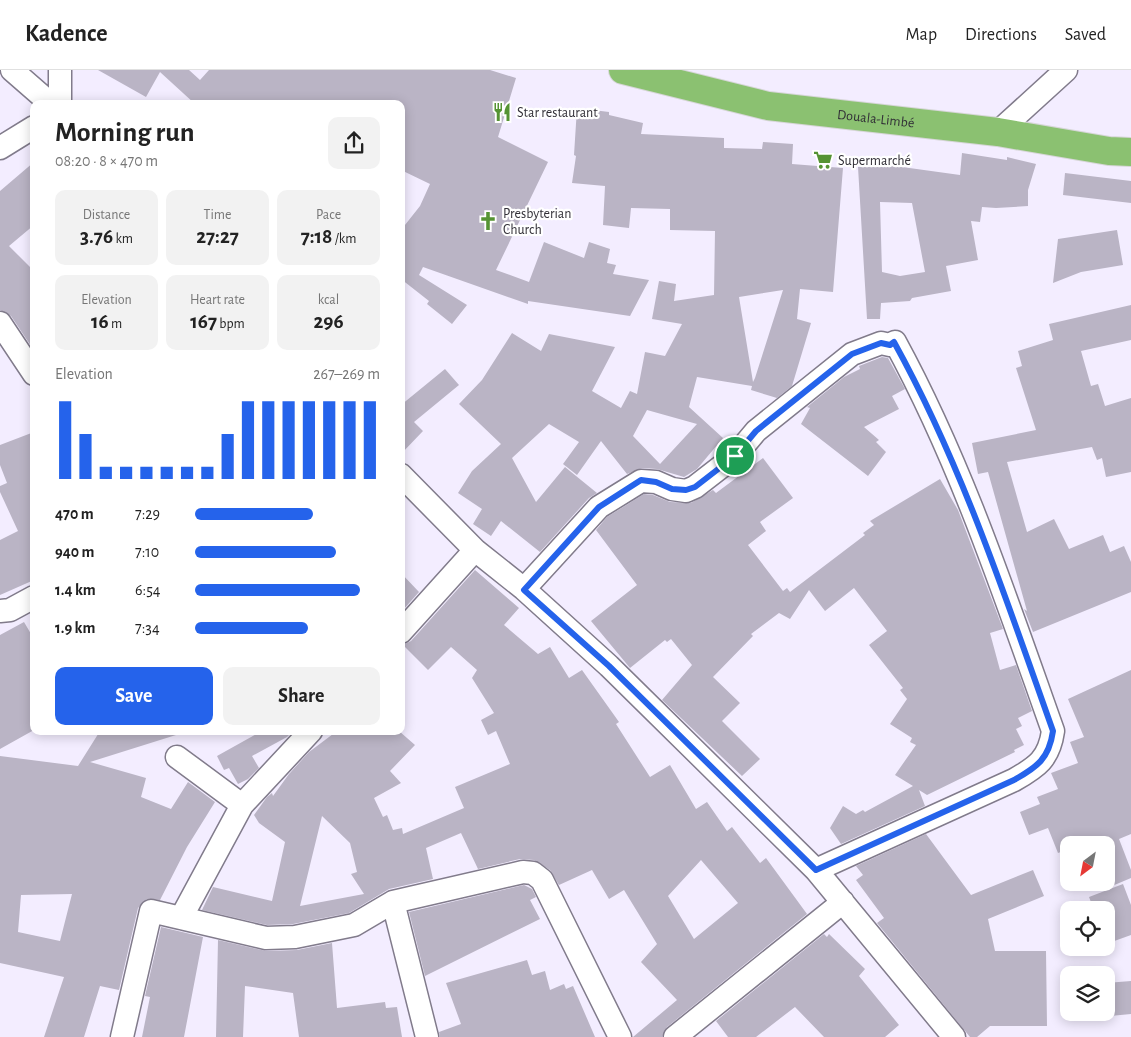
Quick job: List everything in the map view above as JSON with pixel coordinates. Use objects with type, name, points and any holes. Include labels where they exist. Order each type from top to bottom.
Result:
[{"type":"highway","name":"Douala-Limbé","points":[[623,70],[768,106],[998,132],[1124,156]]},
{"type":"street","points":[[12,70],[46,100]]},
{"type":"street","points":[[60,70],[60,100]]},
{"type":"street","points":[[998,132],[1066,70]]},
{"type":"street","points":[[0,148],[30,129]]},
{"type":"street","points":[[0,323],[30,368]]},
{"type":"street","points":[[524,590],[599,507],[641,480],[656,482],[672,489],[686,490],[695,487],[735,456],[756,431],[852,354],[881,343],[890,345],[894,342],[921,390],[986,543],[1053,731],[1052,739],[1043,759],[1032,770],[1014,780],[816,870]]},
{"type":"street","points":[[405,479],[475,550],[524,590],[609,666],[816,870],[954,1037]]},
{"type":"street","points":[[405,628],[475,550]]},
{"type":"street","points":[[0,611],[10,610],[30,599]]},
{"type":"street","points":[[181,918],[242,805],[302,735]]},
{"type":"street","points":[[177,758],[242,805]]},
{"type":"street","points":[[122,1037],[151,911],[266,938],[295,937],[354,925],[393,902],[523,872],[533,872],[542,880],[620,1037]]},
{"type":"street","points":[[393,902],[427,1037]]},
{"type":"street","points":[[675,1037],[843,902]]},
{"type":"building","points":[[98,70],[189,70],[200,80],[209,70],[490,70],[516,78],[498,137],[548,162],[496,270],[529,282],[544,242],[584,258],[589,242],[610,249],[607,263],[616,265],[613,274],[649,280],[630,316],[528,301],[528,304],[423,267],[419,275],[467,305],[452,324],[427,304],[429,301],[405,282],[405,225],[420,206],[430,184],[405,172],[405,100],[191,100],[160,72],[146,97]]},
{"type":"building","points":[[577,108],[609,112],[609,115],[643,123],[641,134],[724,138],[724,148],[762,149],[763,142],[793,144],[792,164],[843,168],[833,292],[800,289],[797,319],[811,323],[792,386],[777,398],[751,390],[752,386],[697,377],[689,407],[723,438],[697,469],[684,477],[657,469],[642,468],[627,474],[601,441],[577,475],[563,464],[579,442],[549,424],[512,458],[536,502],[565,467],[597,493],[589,498],[540,552],[501,521],[491,536],[473,524],[482,509],[458,493],[472,471],[501,444],[459,404],[482,380],[512,333],[541,351],[549,334],[615,347],[592,391],[621,408],[630,391],[637,394],[645,352],[665,356],[682,324],[652,319],[659,281],[676,284],[674,301],[714,295],[715,231],[670,230],[670,209],[631,208],[629,228],[603,225],[605,186],[572,183],[576,156],[574,155]],"holes":[[[783,290],[755,378],[753,382],[739,297]],[[647,410],[697,424],[660,464],[633,436]]]},
{"type":"building","points":[[962,153],[1007,160],[1007,157],[1036,164],[1028,190],[1028,206],[982,207],[980,222],[971,221],[978,260],[946,266],[951,291],[912,298],[910,301],[881,303],[880,319],[867,319],[858,167],[895,166],[960,175]],"holes":[[[880,202],[912,203],[925,272],[900,276],[882,272]]]},
{"type":"building","points":[[30,165],[30,228],[9,246],[30,267],[30,344],[11,316],[0,310],[0,191]]},
{"type":"building","points":[[1065,173],[1131,181],[1131,203],[1063,195]]},
{"type":"building","points":[[1117,230],[1123,265],[1081,272],[1053,283],[1058,239]]},
{"type":"building","points":[[1131,305],[1131,340],[1081,351],[1091,386],[1098,384],[1105,406],[1131,398],[1131,472],[1106,477],[1102,458],[1097,460],[1092,447],[1007,462],[1027,532],[1054,519],[1069,549],[1103,535],[1110,552],[1124,546],[1131,562],[1131,592],[1033,632],[1024,609],[1027,611],[988,472],[978,474],[972,443],[1036,430],[1016,368],[1022,366],[1018,351],[1053,340],[1049,324]]},
{"type":"building","points":[[882,357],[888,358],[905,389],[892,396],[899,409],[864,427],[879,440],[876,442],[886,452],[868,476],[801,424],[810,408],[807,407],[844,377],[860,369],[859,366]]},
{"type":"building","points":[[445,369],[459,385],[414,422],[423,431],[405,450],[405,402]]},
{"type":"building","points":[[30,434],[30,582],[0,595],[0,540],[18,531],[0,492],[0,486],[7,483],[0,465],[0,445]]},
{"type":"building","points":[[763,458],[793,498],[760,522],[766,531],[748,545],[783,591],[787,588],[790,592],[865,535],[863,533],[874,525],[870,521],[940,479],[958,510],[1003,629],[990,633],[1000,670],[1016,665],[1032,711],[1018,718],[1022,726],[1016,729],[1024,745],[1014,750],[1015,752],[927,795],[919,790],[925,806],[841,844],[830,828],[843,806],[856,814],[863,810],[865,812],[913,786],[895,775],[916,745],[910,742],[912,738],[890,724],[907,699],[900,690],[903,688],[869,645],[887,631],[854,588],[825,611],[809,590],[790,619],[779,613],[751,634],[753,636],[713,677],[740,703],[722,721],[760,759],[742,776],[662,700],[692,665],[671,639],[667,642],[665,640],[630,668],[591,621],[637,585],[596,530],[607,517],[644,494],[653,495],[670,502],[691,503],[713,490],[716,493]]},
{"type":"building","points":[[475,570],[519,608],[504,625],[538,654],[550,647],[569,678],[582,670],[619,722],[616,724],[650,777],[670,765],[696,809],[707,802],[727,831],[732,827],[760,863],[766,858],[807,914],[667,1027],[662,1037],[633,1037],[677,1000],[641,962],[657,944],[624,890],[609,899],[592,870],[559,885],[550,870],[534,860],[520,859],[478,869],[461,833],[426,848],[433,879],[389,889],[349,913],[293,924],[267,925],[202,910],[213,887],[272,901],[285,842],[259,823],[254,815],[267,797],[272,793],[273,796],[289,774],[309,752],[332,735],[404,735],[415,745],[390,771],[401,783],[374,798],[383,817],[387,815],[393,830],[402,828],[403,834],[464,808],[455,787],[510,764],[496,731],[488,735],[481,720],[494,713],[472,678],[477,670],[451,647],[428,670],[405,647],[405,644],[411,641]],"holes":[[[322,816],[350,843],[357,872],[351,874],[364,894],[300,906]],[[701,860],[738,903],[694,939],[668,896]]]},
{"type":"building","points":[[405,577],[419,592],[405,608]]},
{"type":"building","points":[[24,622],[30,632],[30,732],[0,749],[0,635]]},
{"type":"building","points":[[1131,670],[1131,834],[1119,839],[1131,870],[1131,878],[1115,885],[1115,836],[1060,836],[1060,852],[1058,853],[1048,828],[1029,835],[1020,812],[1040,804],[1037,797],[1058,789],[1051,773],[1078,763],[1070,742],[1084,737],[1068,699]]},
{"type":"building","points":[[97,735],[176,735],[90,762],[146,778],[141,797],[171,809],[188,782],[215,802],[187,847],[160,900],[147,899],[138,908],[119,990],[100,986],[84,1037],[44,1037],[64,977],[0,963],[0,756],[78,766]],"holes":[[[72,894],[60,941],[18,932],[21,895]]]},
{"type":"building","points":[[255,735],[289,735],[252,756],[259,768],[248,779],[238,784],[229,768],[224,770],[217,756]]},
{"type":"building","points":[[926,834],[971,895],[1033,870],[1044,896],[988,919],[995,951],[1046,951],[1047,1026],[990,1026],[977,1037],[970,1037],[877,923],[884,918],[856,880],[863,875],[856,866]]},
{"type":"building","points":[[1123,884],[1131,905],[1131,935],[1115,941],[1115,901],[1091,901],[1089,897],[1105,891],[1115,891],[1115,887]]},
{"type":"building","points":[[524,885],[532,889],[536,897],[530,900],[540,919],[425,976],[409,912]]},
{"type":"building","points":[[161,927],[203,937],[184,1037],[142,1037],[150,997],[145,996]]},
{"type":"building","points":[[824,934],[827,937],[829,934],[865,969],[859,976],[899,1025],[885,1037],[824,1037],[795,1007],[756,1037],[728,1037],[716,1021]]},
{"type":"building","points":[[218,940],[266,951],[297,950],[332,943],[337,1008],[385,1002],[386,1008],[397,1007],[402,1037],[299,1037],[293,993],[245,986],[243,1037],[216,1037]]},
{"type":"building","points":[[527,960],[532,975],[545,971],[550,990],[564,984],[566,989],[573,986],[595,1037],[440,1037],[439,1032],[461,1024],[446,983]]},
{"type":"building","points":[[1131,981],[1131,1014],[1115,1016],[1115,982]]},
{"type":"place","name":"Star restaurant","points":[[502,112]]},
{"type":"place","name":"Supermarché","points":[[823,160]]},
{"type":"place","name":"Presbyterian Church","points":[[488,221]]},
{"type":"route","points":[[894,342],[921,390],[986,543],[1053,731],[1050,747],[1043,759],[1032,770],[1014,780],[816,870],[609,666],[524,590],[599,507],[641,480],[656,482],[672,489],[686,490],[695,487],[735,456],[756,431],[852,354],[881,343],[890,345],[894,342]]}]
